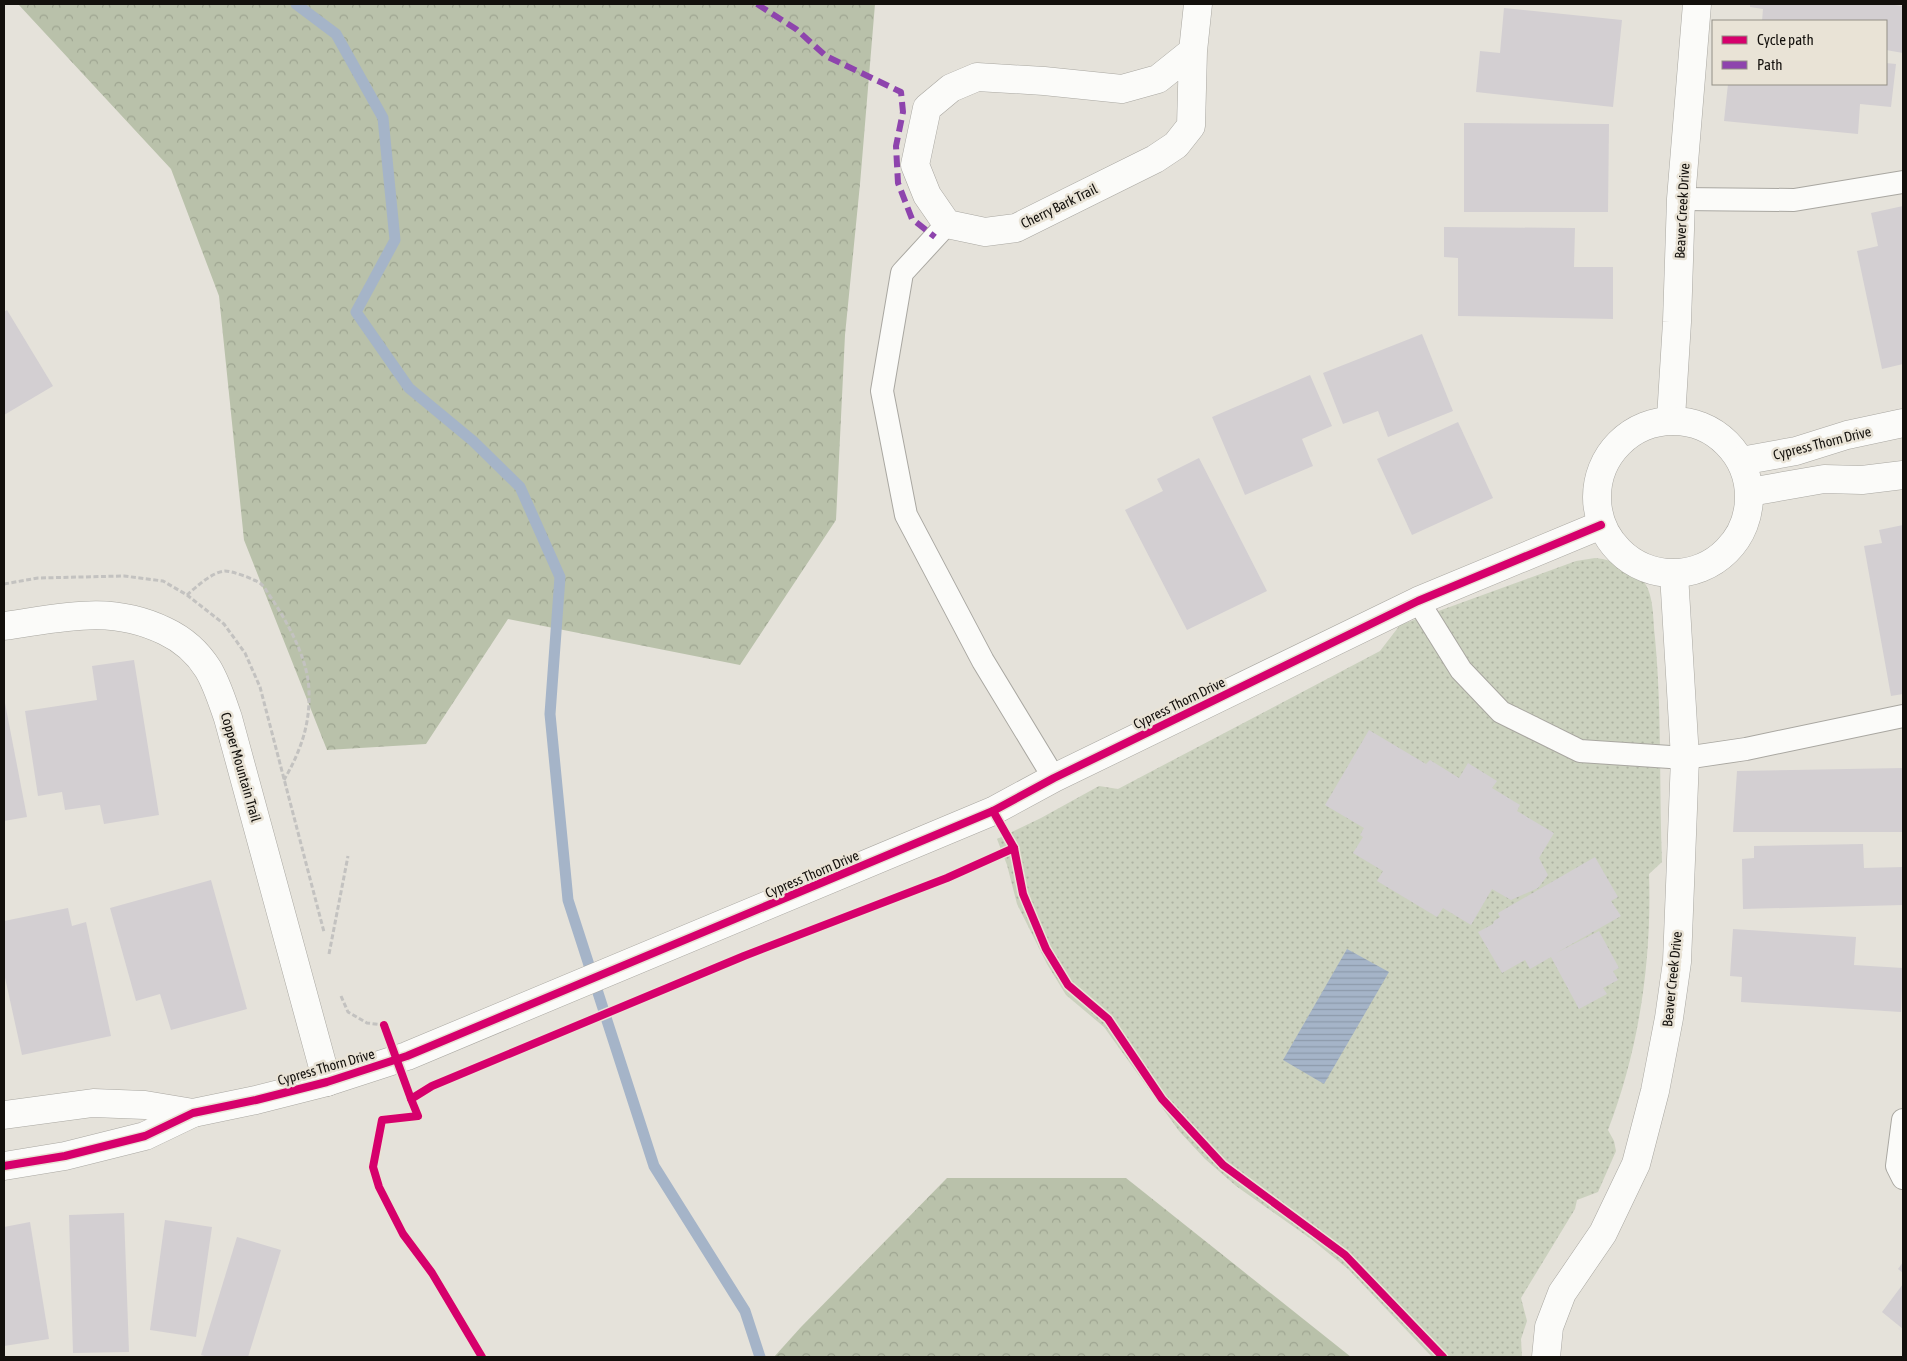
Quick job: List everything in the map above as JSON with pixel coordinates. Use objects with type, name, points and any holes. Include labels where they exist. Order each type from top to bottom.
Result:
[{"type":"street","name":"Cherry Bark Trail","points":[[947,224],[985,232],[1016,228],[1155,159],[1176,145],[1191,126],[1193,50],[1198,4]]},
{"type":"street","name":"Beaver Creek Drive","points":[[1671,418],[1677,322],[1681,199],[1697,4]]},
{"type":"street","points":[[947,224],[927,195],[914,164],[926,108],[951,88],[977,77],[1044,81],[1122,89],[1158,79],[1193,50]]},
{"type":"street","points":[[1671,418],[1710,429],[1731,445],[1741,461],[1750,492],[1747,517],[1737,540],[1720,558],[1699,570],[1674,574],[1650,570],[1628,559],[1610,541],[1602,525],[1596,493],[1602,467],[1615,445],[1635,429],[1671,418]]},
{"type":"street","name":"Cypress Thorn Drive","points":[[1741,461],[1796,451],[1847,435],[1903,423]]},
{"type":"street","points":[[1750,492],[1824,479],[1862,480],[1903,475]]},
{"type":"street","name":"Cypress Thorn Drive","points":[[4,1166],[65,1156],[145,1136],[193,1113],[256,1100],[327,1082],[407,1056],[993,811],[1054,778],[1418,601],[1602,525]]},
{"type":"street","name":"Beaver Creek Drive","points":[[1546,1357],[1549,1327],[1562,1293],[1603,1233],[1636,1164],[1655,1091],[1669,1018],[1676,962],[1685,758],[1674,574]]},
{"type":"street","name":"Copper Mountain Trail","points":[[4,626],[83,615],[106,614],[128,617],[152,624],[174,636],[194,652],[207,668],[218,689],[228,718],[327,1082]]},
{"type":"street","name":"Cypress Thorn Drive","points":[[4,1115],[94,1103],[145,1105],[193,1113]]},
{"type":"lane","points":[[1681,199],[1794,200],[1903,182]]},
{"type":"lane","points":[[947,224],[902,273],[882,391],[906,515],[983,661],[1054,778]]},
{"type":"lane","points":[[1418,601],[1461,670],[1501,712],[1580,751],[1685,758],[1746,750],[1903,716]]},
{"type":"lane","points":[[1903,1120],[1897,1166],[1903,1178]]},
{"type":"path","points":[[186,595],[203,581],[225,571],[243,575],[261,584],[286,621],[302,657],[309,692],[307,725],[298,756],[284,780]]},
{"type":"path","points":[[329,954],[348,856]]},
{"type":"green space","points":[[18,4],[875,4],[845,335],[836,520],[740,665],[508,619],[426,744],[327,750],[244,540],[219,296],[171,169]]},
{"type":"green space","points":[[1595,558],[1618,563],[1633,571],[1648,589],[1653,613],[1659,694],[1662,862],[1649,874],[1646,972],[1641,1004],[1628,1068],[1608,1130],[1614,1141],[1616,1151],[1598,1192],[1577,1200],[1575,1209],[1521,1298],[1527,1321],[1521,1339],[1522,1357],[1432,1357],[1348,1269],[1311,1239],[1236,1186],[1205,1159],[1179,1131],[1104,1027],[1066,995],[1047,964],[1017,904],[1007,865],[997,839],[1041,818],[1099,786],[1118,789],[1380,651],[1400,625],[1576,561]]},
{"type":"green space","points":[[947,1178],[1126,1178],[1351,1357],[774,1357]]},
{"type":"water","points":[[1347,949],[1389,972],[1324,1084],[1283,1060]]},
{"type":"building","points":[[1750,4],[1886,4],[1903,6],[1903,53],[1887,50],[1887,20],[1762,20],[1763,9],[1750,7]]},
{"type":"building","points":[[1504,8],[1622,20],[1613,107],[1476,92],[1480,51],[1500,53]]},
{"type":"building","points":[[1887,63],[1896,64],[1891,107],[1860,104],[1858,134],[1724,121],[1728,85],[1887,85]]},
{"type":"building","points":[[1464,123],[1609,124],[1608,212],[1464,212]]},
{"type":"building","points":[[1903,206],[1903,364],[1882,369],[1857,251],[1878,246],[1871,213]]},
{"type":"building","points":[[1444,227],[1575,228],[1574,267],[1613,267],[1613,319],[1458,316],[1458,258],[1444,257]]},
{"type":"building","points":[[7,310],[53,386],[4,415],[4,312]]},
{"type":"building","points":[[1422,334],[1453,411],[1388,437],[1378,411],[1343,424],[1323,373]]},
{"type":"building","points":[[1310,375],[1332,426],[1302,439],[1313,466],[1245,495],[1212,417]]},
{"type":"building","points":[[1458,422],[1493,498],[1412,535],[1377,459]]},
{"type":"building","points":[[1199,458],[1267,591],[1187,630],[1125,510],[1163,491],[1157,479]]},
{"type":"building","points":[[1903,525],[1903,694],[1891,696],[1864,546],[1882,543],[1879,530]]},
{"type":"building","points":[[134,660],[159,815],[104,824],[100,805],[65,810],[62,792],[38,796],[25,711],[97,700],[92,666]]},
{"type":"building","points":[[4,698],[27,817],[4,821]]},
{"type":"building","points":[[1369,730],[1426,764],[1430,760],[1459,778],[1468,763],[1497,781],[1492,788],[1520,805],[1517,811],[1554,833],[1539,858],[1548,875],[1538,888],[1511,900],[1492,889],[1471,925],[1443,908],[1437,917],[1377,881],[1383,871],[1353,853],[1363,837],[1360,835],[1364,828],[1325,805]]},
{"type":"building","points":[[1903,768],[1903,832],[1733,832],[1737,771]]},
{"type":"building","points":[[1863,844],[1864,868],[1903,867],[1903,905],[1743,909],[1742,859],[1754,858],[1754,846]]},
{"type":"building","points":[[1595,857],[1618,897],[1611,901],[1621,916],[1556,953],[1599,931],[1619,968],[1613,971],[1618,980],[1603,988],[1607,994],[1579,1009],[1551,957],[1530,969],[1525,960],[1502,973],[1478,932],[1493,924],[1500,917],[1498,913]]},
{"type":"building","points":[[211,880],[247,1009],[171,1030],[160,994],[136,1001],[110,908]]},
{"type":"building","points":[[68,908],[72,926],[86,922],[111,1036],[22,1055],[4,973],[4,921]]},
{"type":"building","points":[[1733,929],[1856,937],[1854,965],[1903,968],[1901,1012],[1741,1002],[1742,977],[1730,976]]},
{"type":"building","points":[[124,1213],[129,1352],[73,1353],[69,1215]]},
{"type":"building","points":[[165,1220],[212,1227],[196,1337],[150,1330]]},
{"type":"building","points":[[30,1222],[49,1339],[4,1346],[4,1227]]},
{"type":"building","points":[[237,1237],[281,1250],[248,1357],[208,1357],[201,1355]]},
{"type":"building","points":[[1903,1262],[1903,1273],[1898,1269]]},
{"type":"building","points":[[1903,1284],[1903,1329],[1882,1312]]},
{"type":"waterway","points":[[296,4],[336,34],[383,118],[395,240],[356,312],[409,388],[473,441],[520,487],[560,577],[550,714],[568,900],[654,1166],[745,1311],[760,1357]]},
{"type":"marked path","points":[[757,4],[796,29],[826,56],[901,92],[903,112],[896,146],[898,183],[912,219],[935,237]]},
{"type":"cycle path","points":[[4,1166],[65,1156],[145,1136],[193,1113],[256,1100],[327,1082],[407,1056],[993,811],[1054,778],[1418,601],[1601,525]]},
{"type":"cycle path","points":[[993,811],[1014,848],[1023,894],[1046,949],[1068,985],[1108,1019],[1162,1099],[1223,1165],[1345,1255],[1443,1357]]},
{"type":"cycle path","points":[[384,1025],[411,1099],[432,1086],[744,956],[947,878],[1014,848]]},
{"type":"cycle path","points":[[411,1099],[418,1116],[382,1120],[373,1167],[379,1187],[403,1234],[432,1273],[482,1357]]}]
